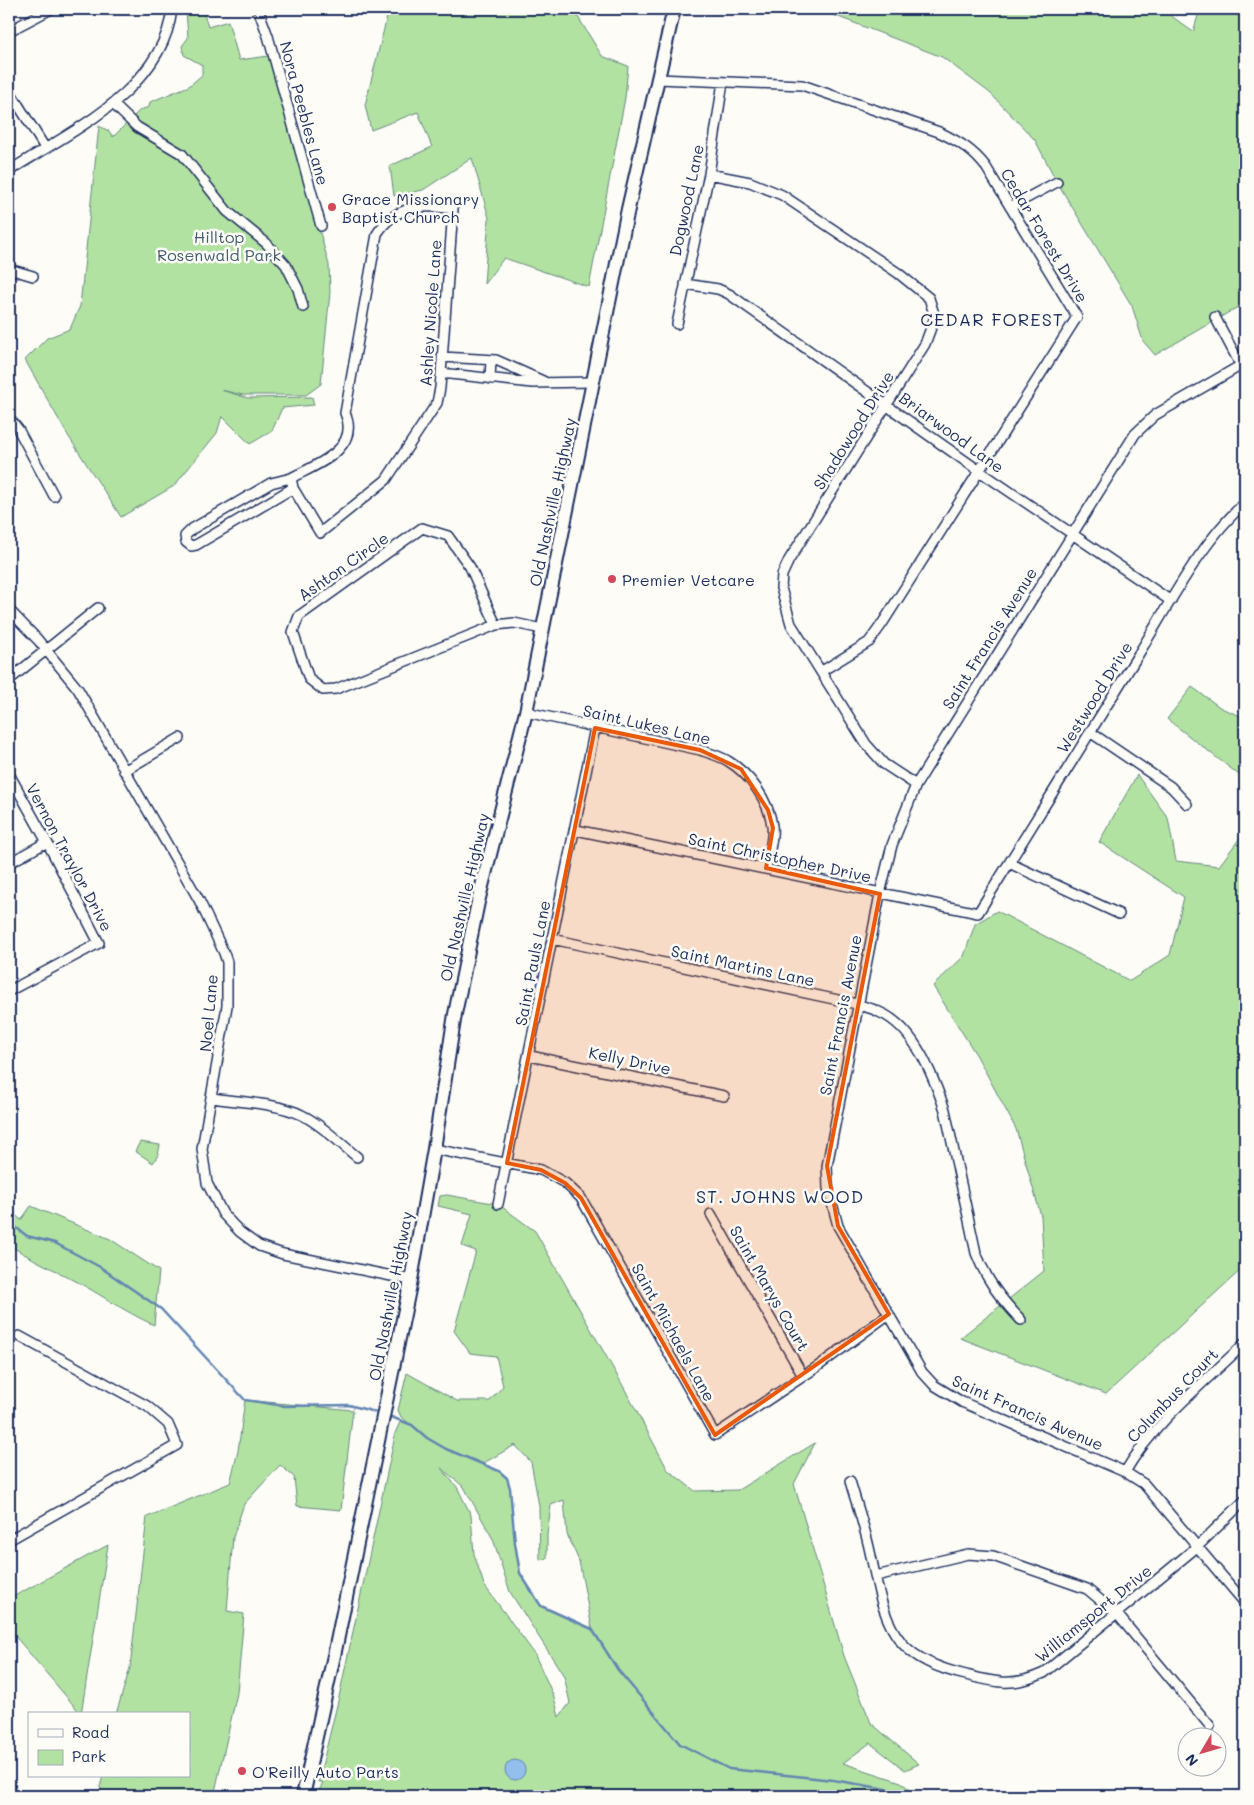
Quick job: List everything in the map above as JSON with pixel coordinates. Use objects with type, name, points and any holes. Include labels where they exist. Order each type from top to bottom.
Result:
[{"type":"main road","name":"Old Nashville Highway","points":[[303,1796],[335,1651],[410,1280],[434,1149],[456,1005],[478,902],[526,712],[628,209],[674,9]]},
{"type":"street","points":[[9,31],[51,9]]},
{"type":"street","points":[[9,171],[126,94],[152,63],[170,24],[172,9]]},
{"type":"street","name":"Nora Peebles Lane","points":[[258,9],[268,36],[321,226]]},
{"type":"street","name":"Cedar Forest Drive","points":[[658,78],[802,85],[939,132],[956,140],[979,158],[1076,316],[869,642],[822,671]]},
{"type":"street","name":"Dogwood Lane","points":[[677,324],[709,174],[722,82]]},
{"type":"street","points":[[9,90],[45,148]]},
{"type":"street","points":[[113,104],[137,127],[182,154],[227,211],[272,249],[286,265],[298,289],[303,307]]},
{"type":"street","name":"Shadowood Drive","points":[[709,174],[750,182],[782,195],[898,273],[929,298],[935,317],[933,327],[782,575],[781,588],[787,615],[875,755],[895,772],[916,784]]},
{"type":"street","points":[[1010,207],[1056,182]]},
{"type":"street","name":"Ashley Nicole Lane","points":[[428,205],[453,209],[442,357],[437,403],[386,480],[320,533],[292,483],[334,456],[346,441],[348,421],[345,413],[377,234],[383,224],[403,210],[428,205]]},
{"type":"street","points":[[9,269],[33,276]]},
{"type":"street","name":"Briarwood Lane","points":[[685,284],[718,289],[729,294],[978,470],[1171,601]]},
{"type":"street","points":[[1215,317],[1243,364]]},
{"type":"street","points":[[442,357],[491,360],[544,381]]},
{"type":"street","points":[[490,379],[491,360]]},
{"type":"street","name":"Saint Francis Avenue","points":[[1243,364],[1162,410],[1135,434],[916,784],[892,845],[880,894],[857,1004],[827,1166],[828,1188],[838,1226],[922,1372],[934,1385],[947,1395],[1125,1472],[1154,1493],[1245,1603]]},
{"type":"street","points":[[441,373],[532,383],[544,381],[593,382]]},
{"type":"street","points":[[9,418],[18,429],[54,496]]},
{"type":"street","points":[[271,483],[292,483],[196,545],[190,546],[186,542],[185,536],[192,529],[271,483]]},
{"type":"street","name":"Westwood Drive","points":[[978,914],[1171,601],[1216,533],[1228,518],[1245,503]]},
{"type":"street","name":"Ashton Circle","points":[[496,625],[470,567],[448,536],[422,528],[298,616],[293,632],[309,679],[323,690],[336,689],[496,625],[514,623],[542,629]]},
{"type":"street","points":[[9,680],[98,608]]},
{"type":"street","name":"Noel Lane","points":[[9,610],[78,689],[218,936],[227,962],[227,1006],[202,1149],[207,1183],[223,1214],[240,1232],[259,1246],[283,1254],[410,1280]]},
{"type":"street","name":"Saint Lukes Lane","points":[[526,712],[700,750],[726,760],[741,769],[756,788],[768,810],[773,828],[766,868]]},
{"type":"street","name":"Saint Pauls Lane","points":[[498,1204],[530,1056],[595,728]]},
{"type":"street","points":[[1090,732],[1171,787],[1187,804]]},
{"type":"street","points":[[124,771],[180,738]]},
{"type":"street","name":"Vernon Traylor Drive","points":[[9,774],[47,842],[99,943],[9,990]]},
{"type":"street","name":"Saint Christopher Drive","points":[[576,830],[766,868],[978,914]]},
{"type":"street","points":[[9,863],[47,842]]},
{"type":"street","points":[[1009,863],[1119,914]]},
{"type":"street","name":"Saint Martins Lane","points":[[552,939],[857,1004],[880,1012],[899,1026],[914,1046],[933,1078],[945,1110],[976,1253],[982,1269],[998,1297],[1021,1320]]},
{"type":"street","name":"Kelly Drive","points":[[530,1056],[724,1096]]},
{"type":"street","points":[[212,1098],[272,1107],[302,1114],[357,1157]]},
{"type":"street","name":"Saint Michaels Lane","points":[[434,1149],[541,1170],[565,1183],[581,1198],[715,1435],[803,1376],[889,1314]]},
{"type":"street","name":"Saint Marys Court","points":[[711,1214],[803,1376]]},
{"type":"street","points":[[9,1540],[174,1449],[177,1445],[168,1424],[147,1406],[19,1336]]},
{"type":"street","name":"Columbus Court","points":[[1125,1472],[1134,1455],[1164,1422],[1245,1343]]},
{"type":"street","name":"Williamsport Drive","points":[[850,1481],[886,1612],[896,1634],[906,1647],[938,1666],[986,1680],[1020,1683],[1044,1672],[1117,1614],[1198,1546],[1245,1500]]},
{"type":"street","points":[[876,1576],[968,1554],[993,1556],[1087,1589],[1117,1614],[1210,1726]]},
{"type":"highlighted area","points":[[595,728],[700,750],[741,769],[768,810],[773,828],[766,868],[880,894],[827,1166],[838,1226],[889,1314],[715,1435],[581,1198],[565,1183],[541,1170],[507,1163]]},
{"type":"green space","name":"Hilltop Rosenwald Park","points":[[186,9],[211,9],[204,14],[208,27],[228,21],[239,60],[269,56],[273,63],[329,265],[330,292],[321,384],[306,395],[243,395],[221,390],[248,398],[312,397],[314,405],[282,408],[272,431],[250,444],[222,416],[217,433],[174,486],[121,517],[67,434],[25,360],[47,338],[70,329],[80,306],[99,126],[109,131],[113,137],[140,110],[149,107],[150,102],[189,86],[202,75],[202,65],[184,55],[182,46],[188,38]]},
{"type":"green space","points":[[389,9],[573,9],[602,56],[628,66],[625,98],[589,287],[504,258],[484,284],[489,218],[472,158],[423,190],[394,196],[390,166],[432,147],[418,112],[371,130],[365,105]]},
{"type":"green space","points":[[818,9],[963,9],[968,14],[980,9],[1080,9],[1091,12],[1101,9],[1162,9],[1193,32],[1200,9],[1245,9],[1245,303],[1155,355],[1143,341],[1132,306],[1057,182],[1035,140],[990,93],[942,57]]},
{"type":"green space","points":[[1192,687],[1221,708],[1245,718],[1245,805],[1243,778],[1167,719]]},
{"type":"green space","points":[[1137,775],[1168,818],[1176,861],[1219,866],[1245,831],[1245,1266],[1106,1394],[960,1338],[1044,1271],[1041,1216],[1016,1129],[977,1056],[933,986],[964,956],[975,924],[997,911],[1130,981],[1170,955],[1184,897],[1099,842]]},
{"type":"green space","points":[[140,1142],[160,1145],[158,1155],[153,1163],[135,1151]]},
{"type":"green space","points":[[447,1195],[498,1204],[535,1231],[622,1384],[668,1470],[695,1491],[738,1490],[815,1443],[794,1484],[844,1656],[871,1723],[919,1764],[905,1770],[870,1743],[843,1763],[901,1782],[917,1796],[317,1796],[323,1782],[318,1782],[339,1697],[396,1431],[401,1420],[410,1424],[401,1417],[398,1410],[407,1373],[457,1401],[490,1401],[503,1386],[496,1356],[470,1353],[454,1331],[476,1251],[462,1246],[472,1214],[438,1206],[440,1196]],"holes":[[[515,1445],[531,1462],[539,1506],[540,1560],[547,1558],[547,1535],[551,1505],[564,1500],[567,1534],[579,1561],[592,1628],[541,1606],[520,1573],[510,1488],[507,1478],[499,1471],[482,1464]],[[441,1468],[464,1487],[493,1539],[510,1592],[564,1676],[570,1703],[559,1717],[554,1697],[534,1653],[484,1585],[474,1554],[471,1515],[457,1487]]]},
{"type":"green space","points":[[31,1206],[110,1239],[159,1271],[154,1325],[9,1245],[9,1209],[21,1220]]},
{"type":"green space","points":[[245,1400],[353,1410],[341,1510],[297,1506],[294,1477],[280,1465],[244,1504],[233,1537],[227,1611],[244,1614],[237,1693],[214,1796],[103,1796],[100,1787],[102,1778],[190,1778],[190,1712],[117,1712],[130,1668],[147,1517],[230,1483],[238,1451]]},
{"type":"green space","points":[[108,1545],[81,1712],[79,1712],[9,1629],[9,1599]]},
{"type":"water","points":[[515,1760],[522,1763],[525,1770],[522,1777],[515,1780],[508,1777],[505,1770],[508,1763]]},
{"type":"waterway","points":[[9,1222],[27,1236],[55,1243],[100,1267],[161,1309],[245,1400],[285,1406],[349,1405],[379,1413]]},
{"type":"waterway","points":[[386,1415],[412,1425],[427,1438],[446,1449],[499,1471],[507,1478],[510,1488],[520,1573],[541,1606],[592,1629],[618,1670],[680,1744],[729,1769],[833,1780],[898,1791],[903,1796]]},
{"type":"place","name":"Grace Missionary Baptist Church","points":[[332,207]]},
{"type":"place","name":"Premier Vetcare","points":[[612,579]]},
{"type":"place","name":"O'Reilly Auto Parts","points":[[242,1771]]},
{"type":"district","name":"CEDAR FOREST","points":[[992,319]]},
{"type":"district","name":"ST. JOHNS WOOD","points":[[780,1196]]}]
